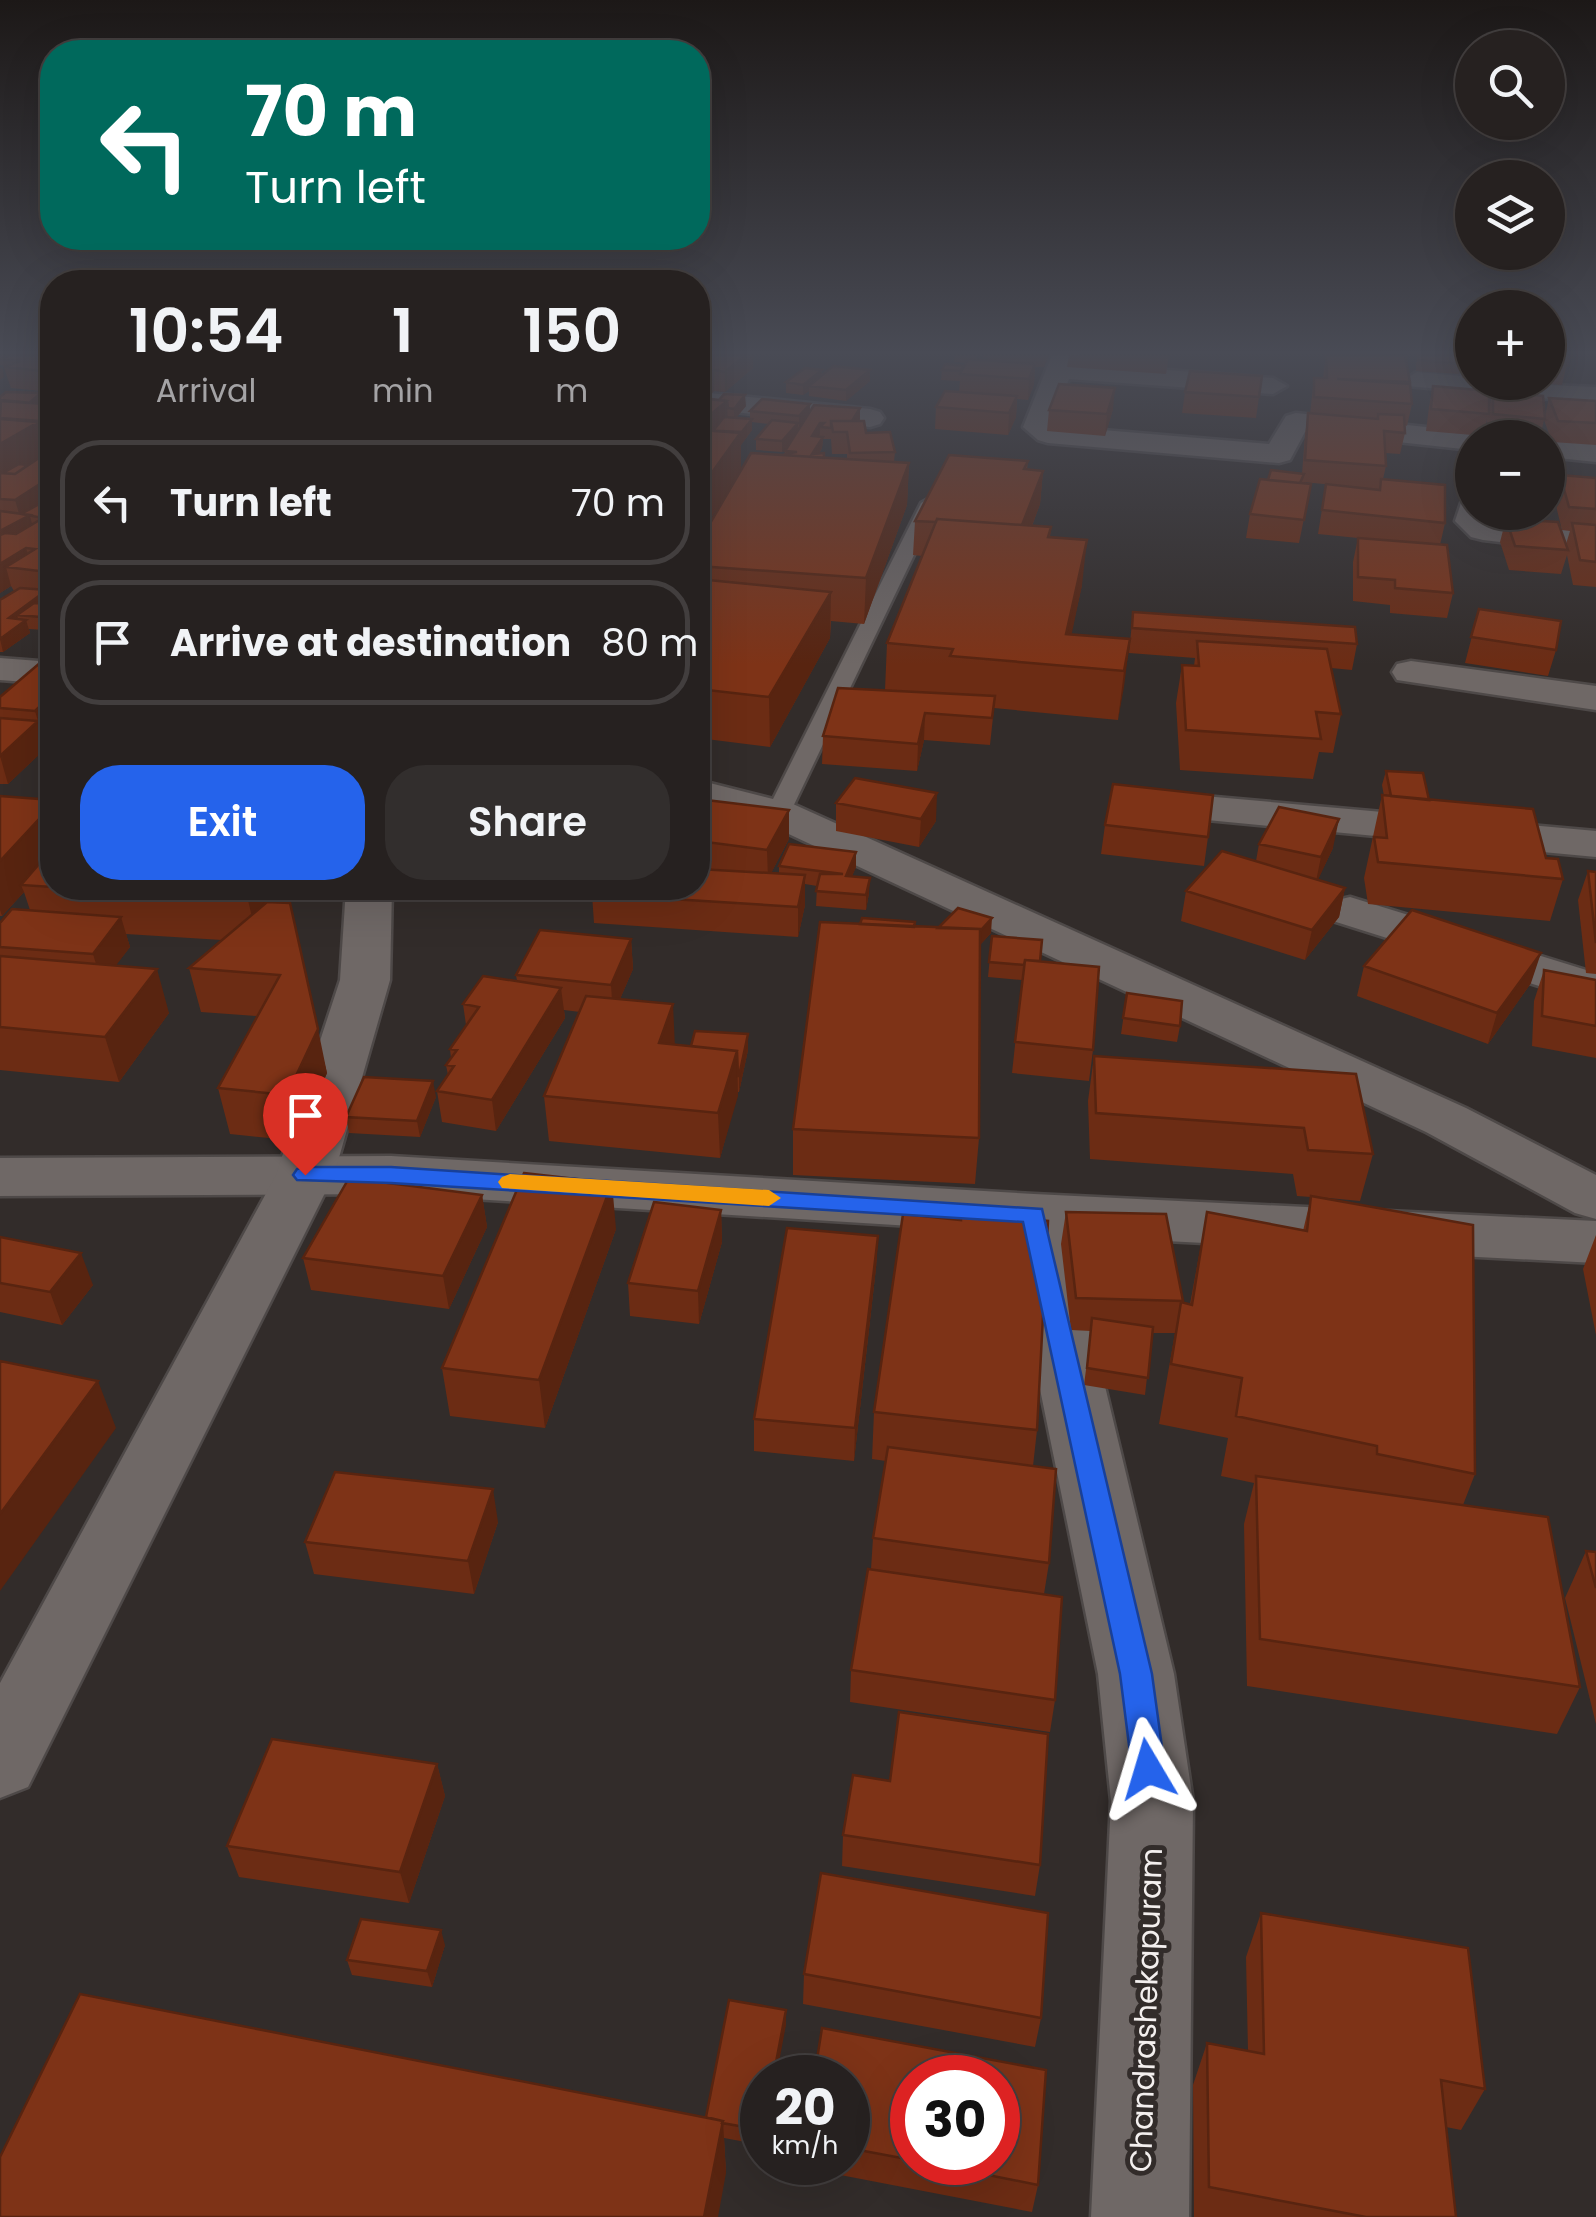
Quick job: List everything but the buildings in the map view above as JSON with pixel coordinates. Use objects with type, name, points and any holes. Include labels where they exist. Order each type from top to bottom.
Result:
[{"type":"street","points":[[1483,530],[1596,544]]},
{"type":"street","points":[[0,670],[40,672]]},
{"type":"street","points":[[1411,672],[1596,698]]},
{"type":"street","points":[[710,796],[778,812],[1446,1120],[1596,1199]]},
{"type":"street","points":[[1170,806],[1596,844]]},
{"type":"street","points":[[0,1760],[305,1175],[365,980],[368,900]]},
{"type":"street","points":[[1350,911],[1596,989]]},
{"type":"street","points":[[0,1178],[391,1175],[1034,1214],[1596,1242]]},
{"type":"street","name":"Chandrashekapuram","points":[[1034,1214],[1136,1674],[1147,1752],[1152,1801],[1140,2217]]},
{"type":"lane","points":[[778,812],[930,503]]},
{"type":"slow traffic","points":[[510,1182],[769,1198]]},
{"type":"route","points":[[305,1175],[391,1175],[1034,1214],[1136,1674],[1148,1769]]}]
